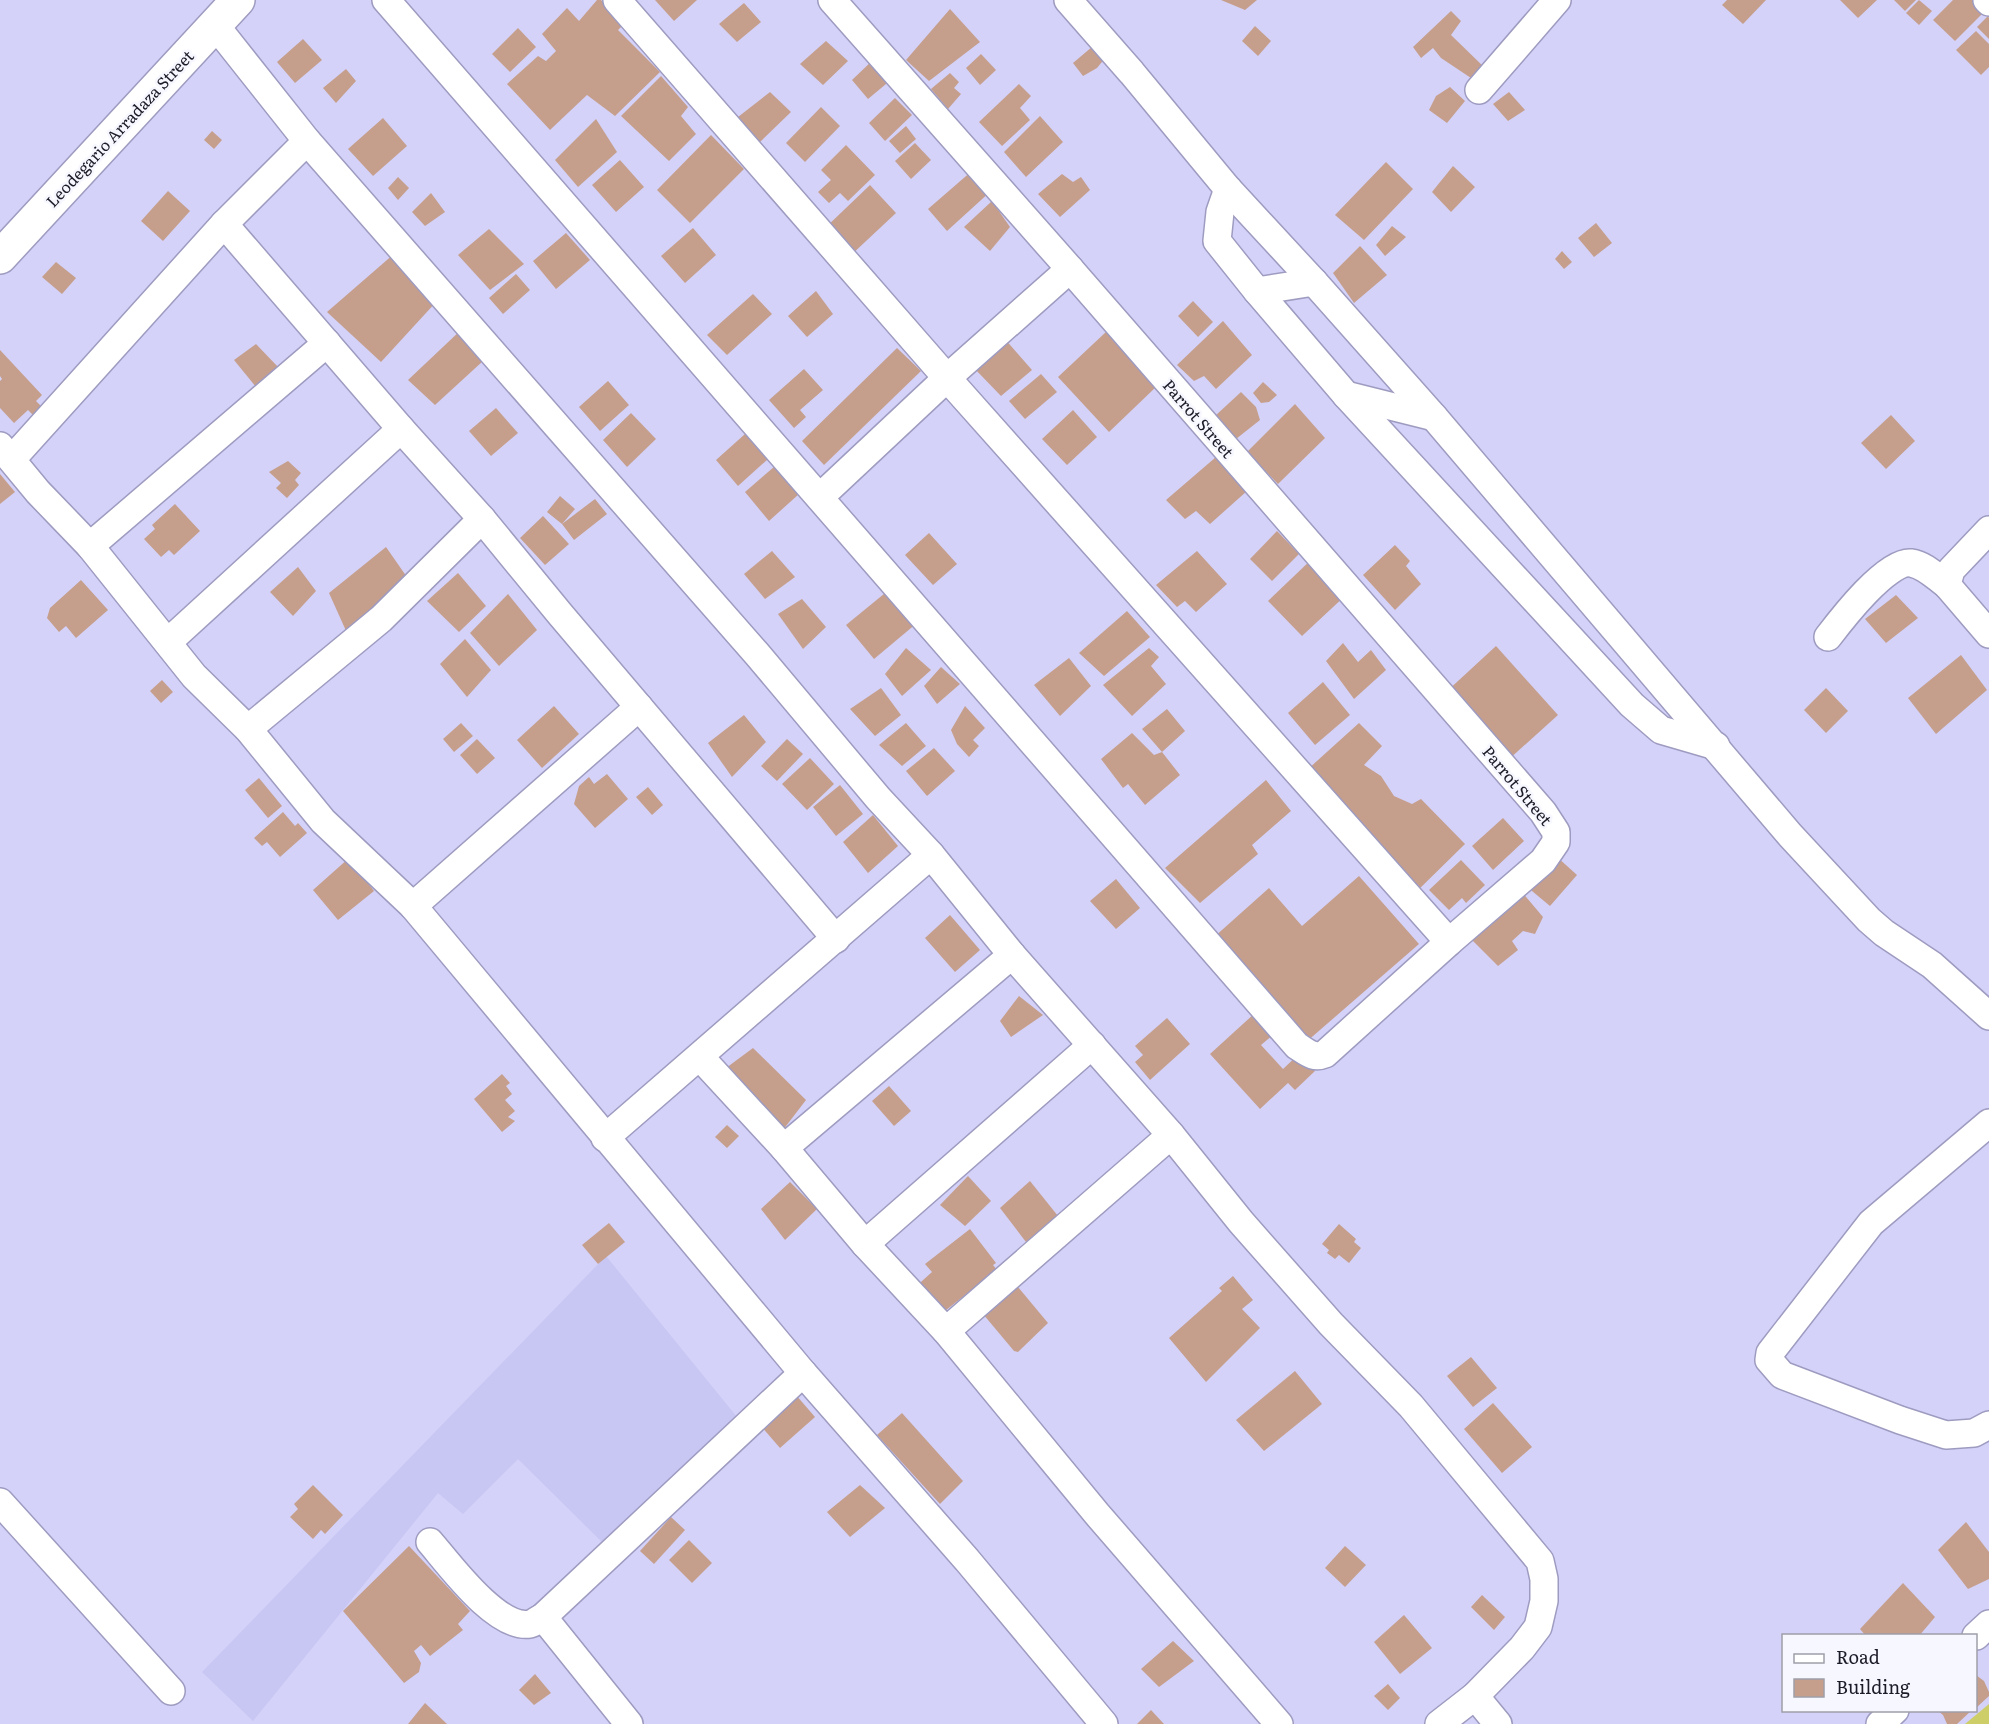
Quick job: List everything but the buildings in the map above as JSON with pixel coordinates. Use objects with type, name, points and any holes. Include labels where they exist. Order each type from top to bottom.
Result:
[{"type":"street","name":"Leodegario Arradaza Street","points":[[0,257],[238,0]]},
{"type":"street","points":[[386,0],[1297,1046],[1311,1056],[1319,1057],[1325,1054],[1449,942],[947,378],[617,0]]},
{"type":"street","name":"Parrot Street","points":[[831,0],[1070,269],[1543,812],[1556,832],[1556,842],[1543,861],[1449,942]]},
{"type":"street","points":[[1068,0],[1228,189],[1434,417],[1790,834],[1869,920],[1884,933],[1932,965],[1989,1016]]},
{"type":"street","points":[[1479,90],[1557,0]]},
{"type":"street","points":[[214,25],[307,141],[757,654],[878,798],[931,855],[1012,955],[1171,1135],[1263,1248],[1331,1324],[1411,1406],[1540,1561],[1544,1579],[1544,1601],[1538,1627],[1522,1648],[1475,1696],[1439,1724]]},
{"type":"street","points":[[307,141],[224,224],[6,452],[38,492],[90,546],[194,676],[248,729],[323,821],[413,906],[803,1373],[967,1560],[1104,1724]]},
{"type":"street","points":[[1228,189],[1220,212],[1217,241],[1346,395],[1632,705],[1661,730],[1716,746]]},
{"type":"street","points":[[224,224],[482,519],[837,939]]},
{"type":"street","points":[[820,497],[947,378],[1070,269]]},
{"type":"street","points":[[1257,291],[1314,282]]},
{"type":"street","points":[[90,546],[327,343]]},
{"type":"street","points":[[1346,395],[1434,417]]},
{"type":"street","points":[[168,642],[401,429]]},
{"type":"street","points":[[248,729],[381,619],[482,519]]},
{"type":"street","points":[[1947,585],[1951,570],[1989,530]]},
{"type":"street","points":[[1828,637],[1850,607],[1880,579],[1899,566],[1910,563],[1928,570],[1947,585],[1989,634]]},
{"type":"street","points":[[1670,732],[1672,695]]},
{"type":"street","points":[[413,906],[639,707]]},
{"type":"street","points":[[605,1138],[837,939],[931,855]]},
{"type":"street","points":[[783,1148],[1012,955]]},
{"type":"street","points":[[865,1244],[1092,1045]]},
{"type":"street","points":[[700,1057],[783,1148],[865,1244],[946,1331],[1097,1514],[1279,1724]]},
{"type":"street","points":[[1989,1124],[1871,1223],[1770,1353],[1769,1360],[1782,1375],[1946,1435],[1974,1432],[1989,1425]]},
{"type":"street","points":[[946,1331],[1171,1135]]},
{"type":"street","points":[[430,1542],[485,1605],[510,1621],[529,1624],[543,1617],[803,1373]]},
{"type":"street","points":[[0,1502],[171,1691]]},
{"type":"street","points":[[543,1617],[629,1724]]},
{"type":"street","points":[[1977,1635],[1989,1624]]},
{"type":"street","points":[[1475,1696],[1498,1724]]},
{"type":"street","points":[[1880,1724],[1893,1712]]},
{"type":"shaded area","points":[[606,1256],[737,1417],[602,1542],[518,1459],[463,1514],[438,1493],[253,1721],[202,1672]]},
{"type":"shaded area","points":[[1989,1704],[1989,1724],[1965,1724]]}]
